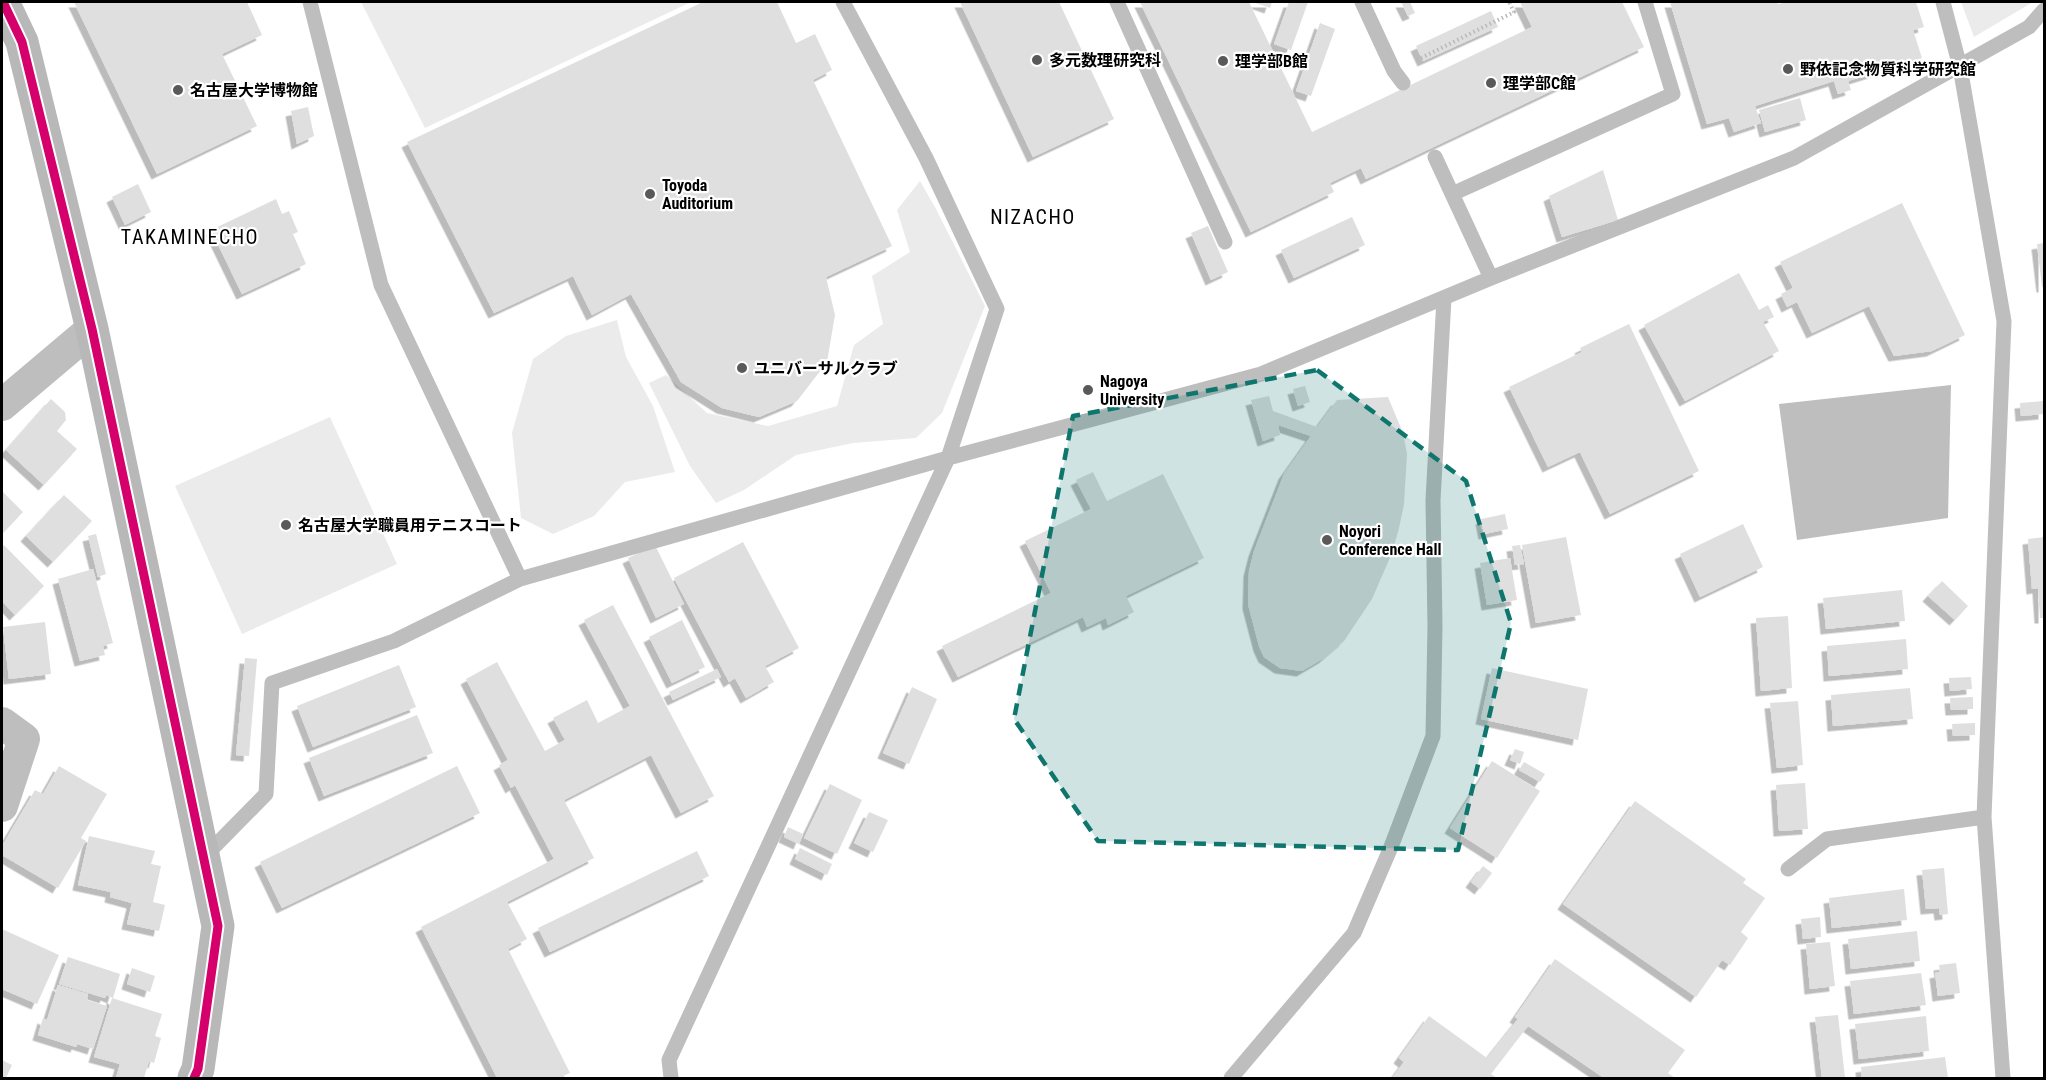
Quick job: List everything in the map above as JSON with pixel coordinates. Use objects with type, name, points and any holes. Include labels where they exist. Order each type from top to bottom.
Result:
[{"type":"street","points":[[3,2],[22,42],[92,329],[218,926],[198,1069],[194,1078]]},
{"type":"street","points":[[2,405],[92,329]]},
{"type":"street","points":[[2,723],[24,740],[2,806]]},
{"type":"lane","points":[[310,2],[381,285],[520,579]]},
{"type":"lane","points":[[671,1078],[669,1060],[948,458],[996,309],[926,158],[843,2]]},
{"type":"lane","points":[[1117,2],[1225,242]]},
{"type":"lane","points":[[1362,2],[1399,77]]},
{"type":"lane","points":[[1452,194],[1673,94],[1645,2]]},
{"type":"lane","points":[[1943,2],[1960,67],[2004,321],[1984,817],[2003,1078]]},
{"type":"lane","points":[[204,857],[266,794],[272,682],[394,641],[520,579],[948,458],[1261,374],[1491,278],[1794,158],[2029,27],[2044,10]]},
{"type":"lane","points":[[1435,157],[1491,278]]},
{"type":"lane","points":[[1231,1078],[1354,933],[1391,848],[1433,736],[1436,626],[1433,500],[1444,298]]},
{"type":"lane","points":[[1788,869],[1827,838],[1984,817]]},
{"type":"path","points":[[1399,77],[1514,12],[1509,2]]},
{"type":"highlighted area","points":[[1317,370],[1466,481],[1511,623],[1458,850],[1098,841],[1014,719],[1073,416]]},
{"type":"shaded area","points":[[361,2],[691,2],[425,128]]},
{"type":"shaded area","points":[[1961,2],[2033,2],[1974,37]]},
{"type":"shaded area","points":[[920,181],[985,306],[942,413],[916,438],[853,443],[796,455],[744,490],[716,503],[690,466],[649,383],[666,375],[707,413],[768,426],[837,406],[854,345],[883,324],[872,276],[910,252],[897,210]]},
{"type":"shaded area","points":[[617,320],[626,357],[653,406],[675,472],[625,482],[594,516],[553,534],[521,518],[512,433],[533,359],[566,336]]},
{"type":"shaded area","points":[[1951,385],[1948,518],[1797,540],[1779,404]]},
{"type":"shaded area","name":"名古屋大学職員用テニスコート","points":[[330,417],[397,564],[242,634],[175,486]]},
{"type":"building","name":"名古屋大学博物館","points":[[74,2],[247,2],[262,35],[222,54],[257,126],[157,174]]},
{"type":"building","name":"Toyoda Auditorium","points":[[703,2],[777,2],[796,43],[815,34],[832,70],[813,80],[892,246],[826,277],[835,315],[827,362],[797,401],[759,417],[722,408],[681,382],[631,294],[592,315],[573,276],[494,313],[407,142]]},
{"type":"building","name":"多元数理研究科","points":[[960,2],[1059,2],[1114,119],[1033,157]]},
{"type":"building","points":[[1140,2],[1249,2],[1312,132],[1532,27],[1520,2],[1622,2],[1644,47],[1366,179],[1361,168],[1330,183],[1334,192],[1251,232]]},
{"type":"building","points":[[1253,2],[1272,2],[1270,8]]},
{"type":"building","points":[[1289,2],[1308,2],[1291,50],[1274,44]]},
{"type":"building","points":[[1401,2],[1410,2],[1415,13],[1408,16]]},
{"type":"building","name":"野依記念物質科学研究館","points":[[1670,2],[1777,2],[1778,4],[1787,2],[1916,2],[1924,27],[1913,30],[1922,58],[1848,81],[1851,90],[1838,94],[1834,81],[1755,106],[1761,123],[1734,132],[1729,118],[1707,124]]},
{"type":"building","points":[[1491,11],[1498,27],[1423,61],[1416,46]]},
{"type":"building","points":[[1320,23],[1335,29],[1311,96],[1296,91]]},
{"type":"building","points":[[1800,98],[1806,120],[1765,132],[1759,110]]},
{"type":"building","points":[[308,107],[314,136],[297,144],[291,111]]},
{"type":"building","points":[[1603,170],[1618,220],[1562,237],[1549,196]]},
{"type":"building","points":[[138,184],[151,212],[125,225],[112,197]]},
{"type":"building","points":[[276,199],[282,214],[289,211],[298,232],[293,234],[306,264],[242,294],[211,230]]},
{"type":"building","points":[[1902,203],[1965,335],[1932,351],[1894,356],[1869,306],[1812,333],[1797,302],[1787,307],[1781,294],[1793,288],[1780,262]]},
{"type":"building","points":[[1352,217],[1365,245],[1294,278],[1281,250]]},
{"type":"building","points":[[1208,226],[1228,272],[1211,280],[1191,233]]},
{"type":"building","points":[[2044,243],[2044,287],[2042,287],[2037,244]]},
{"type":"building","points":[[1739,273],[1759,310],[1768,305],[1774,317],[1763,322],[1779,351],[1685,401],[1644,325]]},
{"type":"building","points":[[1629,324],[1699,471],[1610,514],[1580,452],[1548,467],[1509,387],[1582,352],[1580,348]]},
{"type":"building","points":[[1305,386],[1310,402],[1298,406],[1293,389]]},
{"type":"building","name":"Noyori Conference Hall","points":[[1269,396],[1273,411],[1317,427],[1337,400],[1388,397],[1403,433],[1407,454],[1404,504],[1399,528],[1392,553],[1372,599],[1344,641],[1324,658],[1302,671],[1280,668],[1264,657],[1248,604],[1249,571],[1254,551],[1284,474],[1311,436],[1278,425],[1280,435],[1263,441],[1251,400]]},
{"type":"building","points":[[51,399],[65,412],[66,420],[57,431],[77,449],[44,485],[6,450]]},
{"type":"building","points":[[2044,401],[2044,414],[2021,416],[2020,403]]},
{"type":"building","points":[[1093,472],[1107,501],[1163,474],[1204,558],[1126,596],[1134,612],[1108,625],[1106,618],[1087,627],[1083,617],[958,677],[942,646],[1051,593],[1025,541],[1091,509],[1076,480]]},
{"type":"building","points":[[2,491],[23,512],[2,534]]},
{"type":"building","points":[[64,495],[92,521],[53,562],[26,536]]},
{"type":"building","points":[[1505,514],[1508,529],[1484,534],[1481,519]]},
{"type":"building","points":[[1743,524],[1763,567],[1700,597],[1680,554]]},
{"type":"building","points":[[96,534],[106,574],[98,577],[88,536]]},
{"type":"building","points":[[1566,537],[1581,615],[1536,623],[1522,545]]},
{"type":"building","points":[[2044,537],[2044,618],[2040,618],[2038,588],[2032,589],[2028,539]]},
{"type":"building","points":[[743,542],[799,648],[765,666],[774,682],[746,698],[735,678],[729,682],[674,578]]},
{"type":"building","points":[[4,545],[44,586],[15,615],[2,601],[2,548]]},
{"type":"building","points":[[655,545],[684,604],[656,618],[628,558]]},
{"type":"building","points":[[1520,545],[1524,564],[1515,565],[1512,546]]},
{"type":"building","points":[[1510,558],[1517,600],[1487,605],[1480,563]]},
{"type":"building","points":[[93,569],[113,643],[103,646],[105,655],[80,661],[58,579]]},
{"type":"building","points":[[1942,581],[1968,606],[1955,620],[1928,596]]},
{"type":"building","points":[[1902,590],[1905,621],[1826,629],[1823,598]]},
{"type":"building","points":[[613,605],[714,796],[681,813],[651,755],[564,800],[594,858],[507,902],[527,939],[508,949],[570,1073],[558,1078],[497,1078],[421,927],[554,859],[515,785],[511,788],[499,765],[508,760],[466,679],[497,662],[545,751],[565,740],[553,718],[587,700],[598,723],[630,706],[584,620]]},
{"type":"building","points":[[1788,616],[1792,688],[1761,691],[1756,618]]},
{"type":"building","points":[[682,620],[705,667],[672,683],[649,637]]},
{"type":"building","points":[[45,622],[51,674],[9,679],[3,627]]},
{"type":"building","points":[[1906,639],[1908,669],[1829,676],[1827,646]]},
{"type":"building","points":[[245,658],[257,659],[249,756],[236,755]]},
{"type":"building","points":[[399,665],[416,707],[313,747],[297,706]]},
{"type":"building","points":[[1492,668],[1588,689],[1578,740],[1481,719]]},
{"type":"building","points":[[717,669],[721,677],[673,700],[669,692]]},
{"type":"building","points":[[1971,677],[1972,689],[1950,691],[1949,678]]},
{"type":"building","points":[[912,687],[937,699],[909,764],[883,753]]},
{"type":"building","points":[[1910,688],[1913,719],[1833,726],[1831,695]]},
{"type":"building","points":[[1973,697],[1973,709],[1951,710],[1950,698]]},
{"type":"building","points":[[1798,701],[1803,765],[1777,768],[1770,703]]},
{"type":"building","points":[[417,715],[433,753],[324,796],[309,758]]},
{"type":"building","points":[[1975,723],[1975,735],[1953,736],[1952,724]]},
{"type":"building","points":[[1515,749],[1524,752],[1520,764],[1510,760]]},
{"type":"building","points":[[1492,761],[1540,791],[1497,858],[1450,828]]},
{"type":"building","points":[[1524,762],[1545,774],[1540,782],[1519,770]]},
{"type":"building","points":[[59,766],[107,794],[81,838],[86,841],[58,888],[2,855],[2,846],[35,790],[43,794]]},
{"type":"building","points":[[457,766],[480,813],[282,908],[260,862]]},
{"type":"building","points":[[1805,783],[1808,829],[1779,831],[1776,785]]},
{"type":"building","points":[[830,784],[862,800],[837,854],[804,838]]},
{"type":"building","points":[[1635,801],[1746,879],[1743,883],[1765,898],[1741,932],[1748,938],[1730,965],[1722,960],[1696,997],[1563,904]]},
{"type":"building","points":[[869,812],[888,820],[873,852],[854,843]]},
{"type":"building","points":[[788,827],[803,834],[799,844],[784,837]]},
{"type":"building","points":[[89,836],[155,851],[151,864],[161,866],[153,902],[165,905],[159,931],[127,924],[132,903],[110,897],[111,892],[78,885]]},
{"type":"building","points":[[800,848],[832,864],[827,875],[795,859]]},
{"type":"building","points":[[697,851],[709,876],[550,952],[538,928]]},
{"type":"building","points":[[1483,866],[1492,873],[1480,889],[1471,882]]},
{"type":"building","points":[[1944,868],[1948,914],[1940,915],[1939,908],[1926,909],[1922,870]]},
{"type":"building","points":[[1904,889],[1907,920],[1832,928],[1829,898]]},
{"type":"building","points":[[1820,917],[1821,937],[1803,939],[1801,919]]},
{"type":"building","points":[[2,929],[59,955],[37,1004],[2,989]]},
{"type":"building","points":[[1917,931],[1920,961],[1851,969],[1848,939]]},
{"type":"building","points":[[1830,942],[1835,986],[1810,989],[1806,944]]},
{"type":"building","points":[[68,957],[120,974],[113,998],[106,995],[105,998],[59,984]]},
{"type":"building","points":[[1555,959],[1685,1050],[1668,1073],[1675,1078],[1604,1078],[1528,1026],[1491,1074],[1497,1078],[1392,1078],[1404,1062],[1399,1058],[1429,1016],[1487,1058],[1518,1019],[1515,1017]]},
{"type":"building","points":[[1956,963],[1960,993],[1938,996],[1935,973],[1940,972],[1939,965]]},
{"type":"building","points":[[132,968],[155,976],[150,992],[127,984]]},
{"type":"building","points":[[1921,973],[1926,1005],[1854,1014],[1850,981]]},
{"type":"building","points":[[58,985],[88,994],[87,1000],[107,1006],[93,1049],[77,1044],[76,1047],[38,1035],[43,1018],[47,1020]]},
{"type":"building","points":[[112,998],[162,1014],[155,1036],[161,1038],[154,1063],[149,1061],[144,1078],[116,1078],[120,1064],[94,1057]]},
{"type":"building","points":[[1838,1015],[1845,1078],[1822,1078],[1815,1017]]},
{"type":"building","points":[[1926,1016],[1929,1051],[1859,1059],[1855,1024]]},
{"type":"building","points":[[1945,1057],[1948,1078],[1862,1078],[1861,1067]]},
{"type":"building","points":[[2,1060],[12,1065],[6,1078],[2,1078]]},
{"type":"cycle path","points":[[3,2],[22,42],[92,329],[218,926],[198,1069],[194,1078]]},
{"type":"place","name":"多元数理研究科","points":[[1037,60]]},
{"type":"place","name":"理学部B館","points":[[1223,61]]},
{"type":"place","name":"野依記念物質科学研究館","points":[[1788,69]]},
{"type":"place","name":"理学部C館","points":[[1491,83]]},
{"type":"place","name":"名古屋大学博物館","points":[[178,90]]},
{"type":"place","name":"Toyoda Auditorium","points":[[650,194]]},
{"type":"place","name":"ユニバーサルクラブ","points":[[742,368]]},
{"type":"place","name":"Nagoya University","points":[[1088,390]]},
{"type":"place","name":"名古屋大学職員用テニスコート","points":[[286,525]]},
{"type":"place","name":"Noyori Conference Hall","points":[[1327,540]]},
{"type":"district","name":"NIZACHO","points":[[1033,217]]},
{"type":"district","name":"TAKAMINECHO","points":[[190,237]]}]
